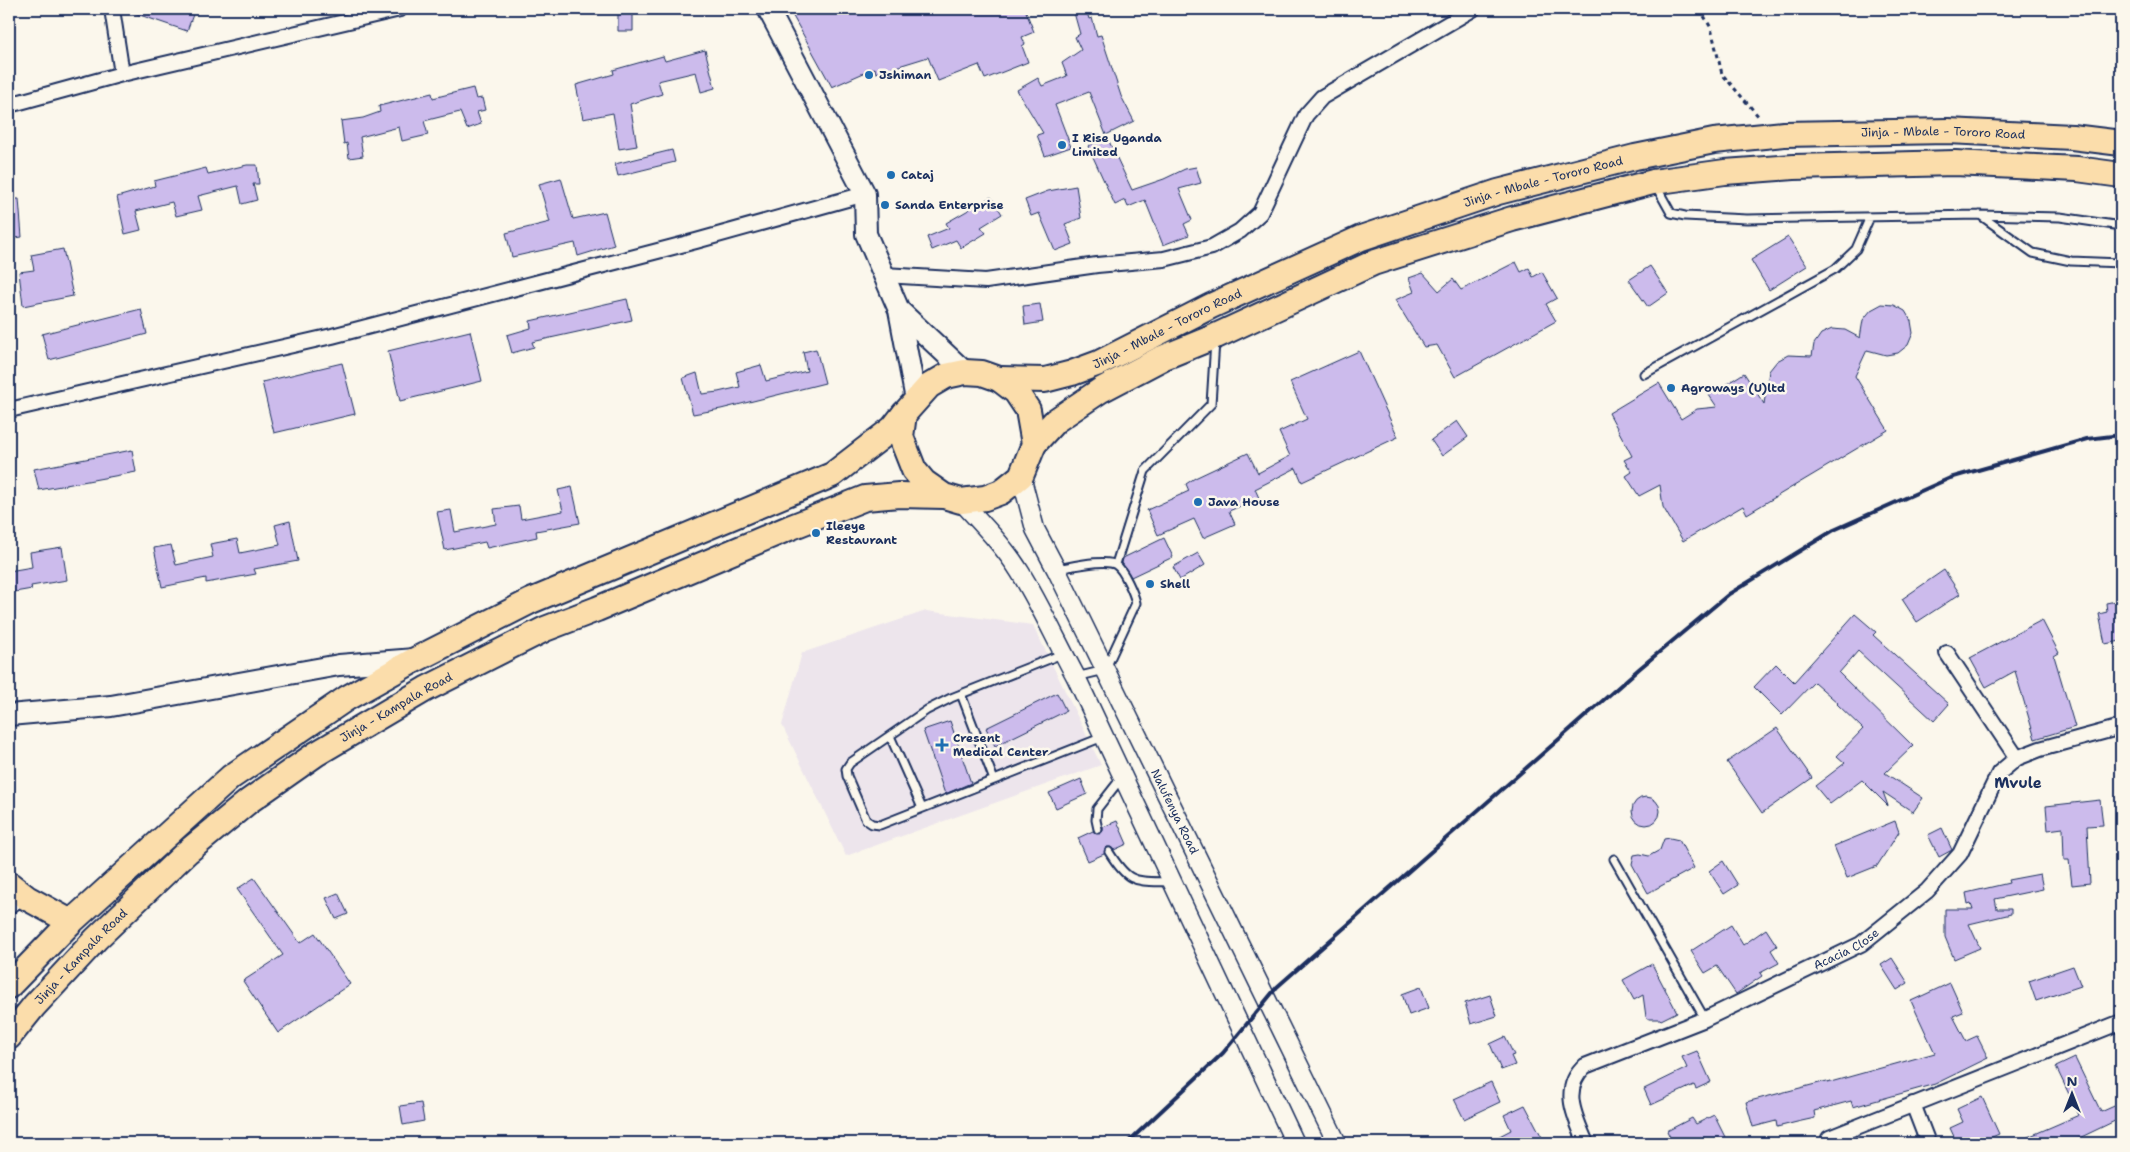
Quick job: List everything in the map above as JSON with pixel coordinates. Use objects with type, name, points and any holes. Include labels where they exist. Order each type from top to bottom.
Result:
[{"type":"highway","name":"Jinja - Mbale - Tororo Road","points":[[999,379],[1045,380],[1100,363],[1211,306],[1361,238],[1498,192],[1635,157],[1714,141],[1775,135],[1948,131],[2072,138],[2121,143]]},
{"type":"highway","name":"Jinja - Mbale - Tororo Road","points":[[1034,444],[1055,421],[1101,390],[1162,358],[1216,336],[1373,263],[1512,219],[1653,182],[1725,172],[1794,167],[1955,163],[2077,169],[2121,175]]},
{"type":"highway","points":[[9,986],[71,922],[231,777],[347,698],[417,659],[531,601],[832,475],[893,428],[910,407],[929,386],[946,376],[965,372],[982,373],[999,379],[1016,392],[1028,410],[1034,444],[1021,476],[1001,492],[985,498],[952,499],[924,482],[914,470],[901,438],[910,407]]},
{"type":"highway","name":"Jinja - Kampala Road","points":[[9,1037],[34,1006],[96,939],[186,852],[249,801],[316,754],[426,689],[545,629],[865,498],[899,495],[952,499]]},
{"type":"highway","points":[[9,884],[18,904],[71,922]]},
{"type":"main road","points":[[768,9],[864,194],[866,234],[899,310],[910,407]]},
{"type":"main road","points":[[899,310],[965,372]]},
{"type":"main road","points":[[9,715],[111,706],[339,664],[417,659]]},
{"type":"street","points":[[112,9],[122,74]]},
{"type":"street","points":[[9,105],[122,74],[400,9]]},
{"type":"street","points":[[884,276],[986,281],[1164,258],[1212,247],[1240,231],[1260,213],[1306,115],[1322,97],[1474,9]]},
{"type":"street","points":[[9,410],[332,336],[696,241],[864,194]]},
{"type":"street","name":"Nalufenya Road","points":[[1021,476],[1034,529],[1056,569],[1337,1143]]},
{"type":"street","points":[[952,499],[997,540],[1020,572],[1076,677],[1295,1143]]},
{"type":"street","points":[[1947,653],[2017,758]]},
{"type":"street","name":"Acacia Close","points":[[1586,1143],[1574,1117],[1570,1099],[1571,1086],[1577,1073],[1585,1066],[1705,1019],[1861,944],[1927,891],[1960,854],[2000,773],[2017,758],[2040,749],[2121,726]]},
{"type":"street","points":[[1829,1138],[2121,1022]]},
{"type":"street","points":[[1913,1104],[1928,1143]]},
{"type":"lane","points":[[1653,182],[1671,213],[1685,216],[1747,219],[1980,215],[2060,217],[2121,226]]},
{"type":"lane","points":[[1980,215],[2033,252],[2071,261],[2121,263]]},
{"type":"lane","points":[[1644,374],[1835,269],[1856,249],[1870,217]]},
{"type":"lane","points":[[1116,564],[1145,471],[1211,404],[1216,336]]},
{"type":"lane","points":[[1056,569],[1105,562],[1116,564],[1122,572],[1136,603],[1105,670],[1076,677]]},
{"type":"lane","points":[[1063,654],[961,694],[927,710],[850,764],[846,769],[847,776],[866,820],[872,824],[880,825],[1103,737]]},
{"type":"lane","points":[[961,694],[994,780]]},
{"type":"lane","points":[[890,736],[922,808]]},
{"type":"lane","points":[[1098,829],[1096,820],[1097,809],[1122,777]]},
{"type":"lane","points":[[1109,852],[1120,870],[1130,878],[1138,881],[1171,882]]},
{"type":"lane","points":[[1614,858],[1705,1019]]},
{"type":"path","points":[[1712,9],[1701,10],[1711,28],[1722,74],[1775,135]]},
{"type":"shaded area","name":"Cresent Medical Center","points":[[926,611],[1033,625],[1101,765],[846,856],[782,725],[802,653]]},
{"type":"building","points":[[128,9],[195,9],[187,31],[128,11]]},
{"type":"building","points":[[618,9],[633,9],[633,31],[618,31]]},
{"type":"building","points":[[789,9],[1025,9],[1034,32],[1022,37],[1025,44],[1022,46],[1028,62],[985,79],[979,65],[938,81],[928,57],[876,73],[875,68],[832,87]]},
{"type":"building","points":[[1073,9],[1086,9],[1089,19],[1092,18],[1097,36],[1101,35],[1121,96],[1134,121],[1106,135],[1089,92],[1055,105],[1071,147],[1045,156],[1037,135],[1043,133],[1017,90],[1038,78],[1042,86],[1067,76],[1062,63],[1081,50],[1075,37],[1080,34]]},
{"type":"building","points":[[705,50],[715,88],[701,92],[696,72],[658,81],[662,94],[630,104],[637,146],[619,149],[613,113],[583,119],[576,85],[614,74],[613,70],[663,56],[665,61]]},
{"type":"building","points":[[473,88],[476,99],[482,98],[485,110],[477,112],[481,124],[467,129],[460,112],[424,121],[428,135],[402,141],[399,127],[360,137],[363,156],[349,158],[347,143],[344,144],[341,121],[363,118],[380,112],[379,106],[432,93],[433,98]]},
{"type":"building","points":[[1107,137],[1132,190],[1164,179],[1185,169],[1196,167],[1201,183],[1179,189],[1192,220],[1184,224],[1189,235],[1163,245],[1145,200],[1128,207],[1125,200],[1115,205],[1088,146]]},
{"type":"building","points":[[672,150],[675,162],[618,176],[615,164]]},
{"type":"building","points":[[247,165],[257,165],[259,184],[253,184],[257,200],[242,204],[238,186],[198,196],[202,210],[176,216],[172,202],[136,211],[141,230],[125,234],[117,197],[155,186],[154,181],[206,168],[208,174]]},
{"type":"building","points":[[561,178],[573,219],[605,212],[614,245],[578,256],[575,243],[512,257],[506,233],[550,222],[539,184]]},
{"type":"building","points":[[1076,186],[1081,218],[1065,224],[1073,244],[1055,251],[1039,213],[1031,216],[1025,200],[1048,191]]},
{"type":"building","points":[[991,197],[1002,214],[981,227],[986,233],[961,248],[956,240],[932,250],[927,237],[949,228],[946,223]]},
{"type":"building","points":[[9,199],[19,199],[22,237],[9,239]]},
{"type":"building","points":[[1788,237],[1807,266],[1769,290],[1751,260]]},
{"type":"building","points":[[63,249],[73,296],[23,306],[19,272],[34,270],[31,255]]},
{"type":"building","points":[[1516,262],[1521,272],[1529,268],[1533,277],[1542,272],[1557,298],[1546,304],[1556,321],[1455,377],[1437,345],[1424,347],[1395,300],[1414,292],[1409,278],[1423,273],[1439,291],[1453,279],[1461,290]]},
{"type":"building","points":[[1650,266],[1668,293],[1648,307],[1629,280]]},
{"type":"building","points":[[627,299],[632,320],[532,342],[534,347],[512,353],[507,335],[531,328],[530,321]]},
{"type":"building","points":[[1040,304],[1043,322],[1025,325],[1023,306]]},
{"type":"building","points":[[1882,304],[1894,305],[1905,311],[1911,321],[1913,333],[1908,345],[1898,353],[1886,355],[1867,350],[1855,376],[1888,430],[1747,514],[1743,506],[1683,541],[1663,507],[1660,485],[1639,496],[1626,476],[1632,472],[1624,460],[1632,456],[1609,413],[1659,383],[1681,419],[1697,409],[1717,407],[1709,395],[1744,373],[1764,404],[1769,371],[1777,361],[1788,355],[1812,356],[1814,344],[1821,334],[1832,329],[1845,330],[1860,338],[1863,320],[1871,310]]},
{"type":"building","points":[[141,309],[147,334],[49,360],[42,334]]},
{"type":"building","points":[[470,331],[482,381],[400,401],[388,351]]},
{"type":"building","points":[[816,349],[825,383],[721,409],[693,414],[683,378],[697,373],[702,394],[718,392],[740,387],[736,372],[761,365],[766,381],[807,371],[803,352]]},
{"type":"building","points":[[1359,351],[1398,437],[1302,482],[1296,468],[1255,489],[1259,498],[1229,511],[1235,524],[1203,538],[1194,519],[1158,535],[1147,510],[1189,491],[1186,484],[1195,478],[1248,453],[1258,473],[1290,456],[1279,432],[1307,419],[1290,382]]},
{"type":"building","points":[[342,363],[355,414],[274,433],[262,382]]},
{"type":"building","points":[[1457,421],[1468,437],[1442,456],[1431,440]]},
{"type":"building","points":[[132,450],[136,472],[39,490],[34,469]]},
{"type":"building","points":[[572,487],[580,523],[536,531],[537,537],[487,548],[485,542],[445,550],[437,512],[451,510],[455,532],[496,524],[494,509],[519,506],[521,519],[563,511],[558,490]]},
{"type":"building","points":[[290,521],[298,561],[254,569],[256,574],[206,583],[206,578],[162,587],[154,548],[171,545],[176,565],[213,557],[210,544],[237,539],[240,553],[280,545],[275,525]]},
{"type":"building","points":[[1164,538],[1173,557],[1131,577],[1122,563],[1123,558]]},
{"type":"building","points":[[62,547],[67,580],[31,586],[32,589],[9,593],[9,571],[32,567],[30,552]]},
{"type":"building","points":[[1198,553],[1205,565],[1180,580],[1173,567]]},
{"type":"building","points":[[1944,570],[1960,594],[1917,622],[1902,599]]},
{"type":"building","points":[[2121,600],[2121,641],[2105,644],[2099,614],[2107,612],[2106,603]]},
{"type":"building","points":[[1855,614],[1876,632],[1873,635],[1949,704],[1934,721],[1858,651],[1839,673],[1913,746],[1885,773],[1923,798],[1913,812],[1883,792],[1888,806],[1862,780],[1830,804],[1815,786],[1845,763],[1837,756],[1863,729],[1814,682],[1782,715],[1754,687],[1776,664],[1794,682]]},
{"type":"building","points":[[2042,620],[2059,653],[2054,656],[2075,727],[2035,739],[2015,671],[1986,687],[1970,658]]},
{"type":"building","points":[[1057,693],[1066,711],[995,746],[986,728]]},
{"type":"building","points":[[950,721],[971,783],[945,794],[923,730]]},
{"type":"building","points":[[1777,728],[1812,778],[1762,813],[1727,762]]},
{"type":"building","points":[[1081,779],[1087,794],[1056,808],[1049,793]]},
{"type":"building","points":[[1646,797],[1656,801],[1660,811],[1656,821],[1646,825],[1636,821],[1632,811],[1636,801]]},
{"type":"building","points":[[2100,800],[2103,825],[2087,826],[2090,883],[2072,885],[2069,860],[2064,860],[2063,828],[2048,830],[2046,806]]},
{"type":"building","points":[[1117,821],[1127,844],[1114,850],[1111,847],[1107,847],[1104,854],[1088,861],[1078,838],[1093,831],[1100,834],[1103,831],[1103,827]]},
{"type":"building","points":[[1895,821],[1899,832],[1877,866],[1847,878],[1834,846]]},
{"type":"building","points":[[1942,828],[1952,850],[1939,857],[1928,835]]},
{"type":"building","points":[[1664,839],[1679,840],[1694,868],[1648,893],[1632,864],[1634,855],[1649,856],[1660,850]]},
{"type":"building","points":[[1723,861],[1738,885],[1724,894],[1709,871]]},
{"type":"building","points":[[2040,874],[2043,889],[1995,899],[1997,909],[2011,909],[2011,914],[1969,924],[1980,948],[1954,959],[1945,937],[1945,909],[1973,909],[1971,903],[1968,904],[1966,893],[2009,883],[2008,880]]},
{"type":"building","points":[[254,878],[300,943],[315,933],[350,984],[278,1033],[243,981],[283,955],[237,889]]},
{"type":"building","points":[[338,893],[348,914],[336,919],[326,898]]},
{"type":"building","points":[[1731,925],[1743,945],[1766,929],[1777,946],[1771,950],[1779,963],[1760,973],[1762,976],[1736,994],[1717,966],[1705,973],[1691,951]]},
{"type":"building","points":[[1892,958],[1908,983],[1897,990],[1881,965]]},
{"type":"building","points":[[1652,964],[1677,1012],[1661,1020],[1646,1017],[1643,995],[1634,1000],[1623,980]]},
{"type":"building","points":[[2073,966],[2081,986],[2036,1001],[2029,981]]},
{"type":"building","points":[[1950,983],[1963,1012],[1953,1016],[1966,1041],[1977,1036],[1988,1058],[1935,1084],[1853,1107],[1851,1101],[1814,1111],[1815,1118],[1777,1127],[1776,1121],[1753,1127],[1746,1102],[1827,1081],[1827,1083],[1935,1053],[1911,1001]]},
{"type":"building","points":[[1421,987],[1429,1008],[1409,1015],[1402,994]]},
{"type":"building","points":[[1490,995],[1497,1016],[1471,1024],[1465,1003]]},
{"type":"building","points":[[1505,1037],[1514,1055],[1511,1056],[1515,1065],[1501,1070],[1490,1044]]},
{"type":"building","points":[[1697,1051],[1711,1082],[1696,1089],[1694,1085],[1651,1105],[1644,1089],[1687,1068],[1682,1057]]},
{"type":"building","points":[[2075,1058],[2101,1112],[2121,1103],[2121,1118],[2069,1143],[2014,1143],[2079,1115],[2056,1067]]},
{"type":"building","points":[[1491,1082],[1500,1102],[1464,1119],[1454,1099]]},
{"type":"building","points":[[1982,1097],[1999,1134],[1978,1143],[1973,1143],[1971,1139],[1957,1143],[1950,1128],[1963,1122],[1957,1109]]},
{"type":"building","points":[[421,1103],[424,1121],[403,1125],[400,1106]]},
{"type":"building","points":[[1525,1105],[1545,1143],[1486,1143],[1511,1130],[1504,1115]]},
{"type":"building","points":[[1714,1115],[1728,1143],[1673,1143],[1667,1131],[1692,1118],[1696,1124]]},
{"type":"railway","points":[[1127,1143],[1223,1053],[1277,987],[1640,668],[1729,594],[1834,530],[1950,478],[2087,439],[2121,435]]},
{"type":"place","name":"Jshiman","points":[[869,75]]},
{"type":"place","name":"I Rise Uganda Limited","points":[[1062,145]]},
{"type":"place","name":"Cataj","points":[[891,175]]},
{"type":"place","name":"Sanda Enterprise","points":[[885,205]]},
{"type":"place","name":"Agroways (U)ltd","points":[[1671,388]]},
{"type":"place","name":"Java House","points":[[1198,502]]},
{"type":"place","name":"Ileeye Restaurant","points":[[816,533]]},
{"type":"place","name":"Shell","points":[[1150,584]]},
{"type":"place","name":"Cresent Medical Center","points":[[942,745]]},
{"type":"district","name":"Mvule","points":[[2018,783]]}]
